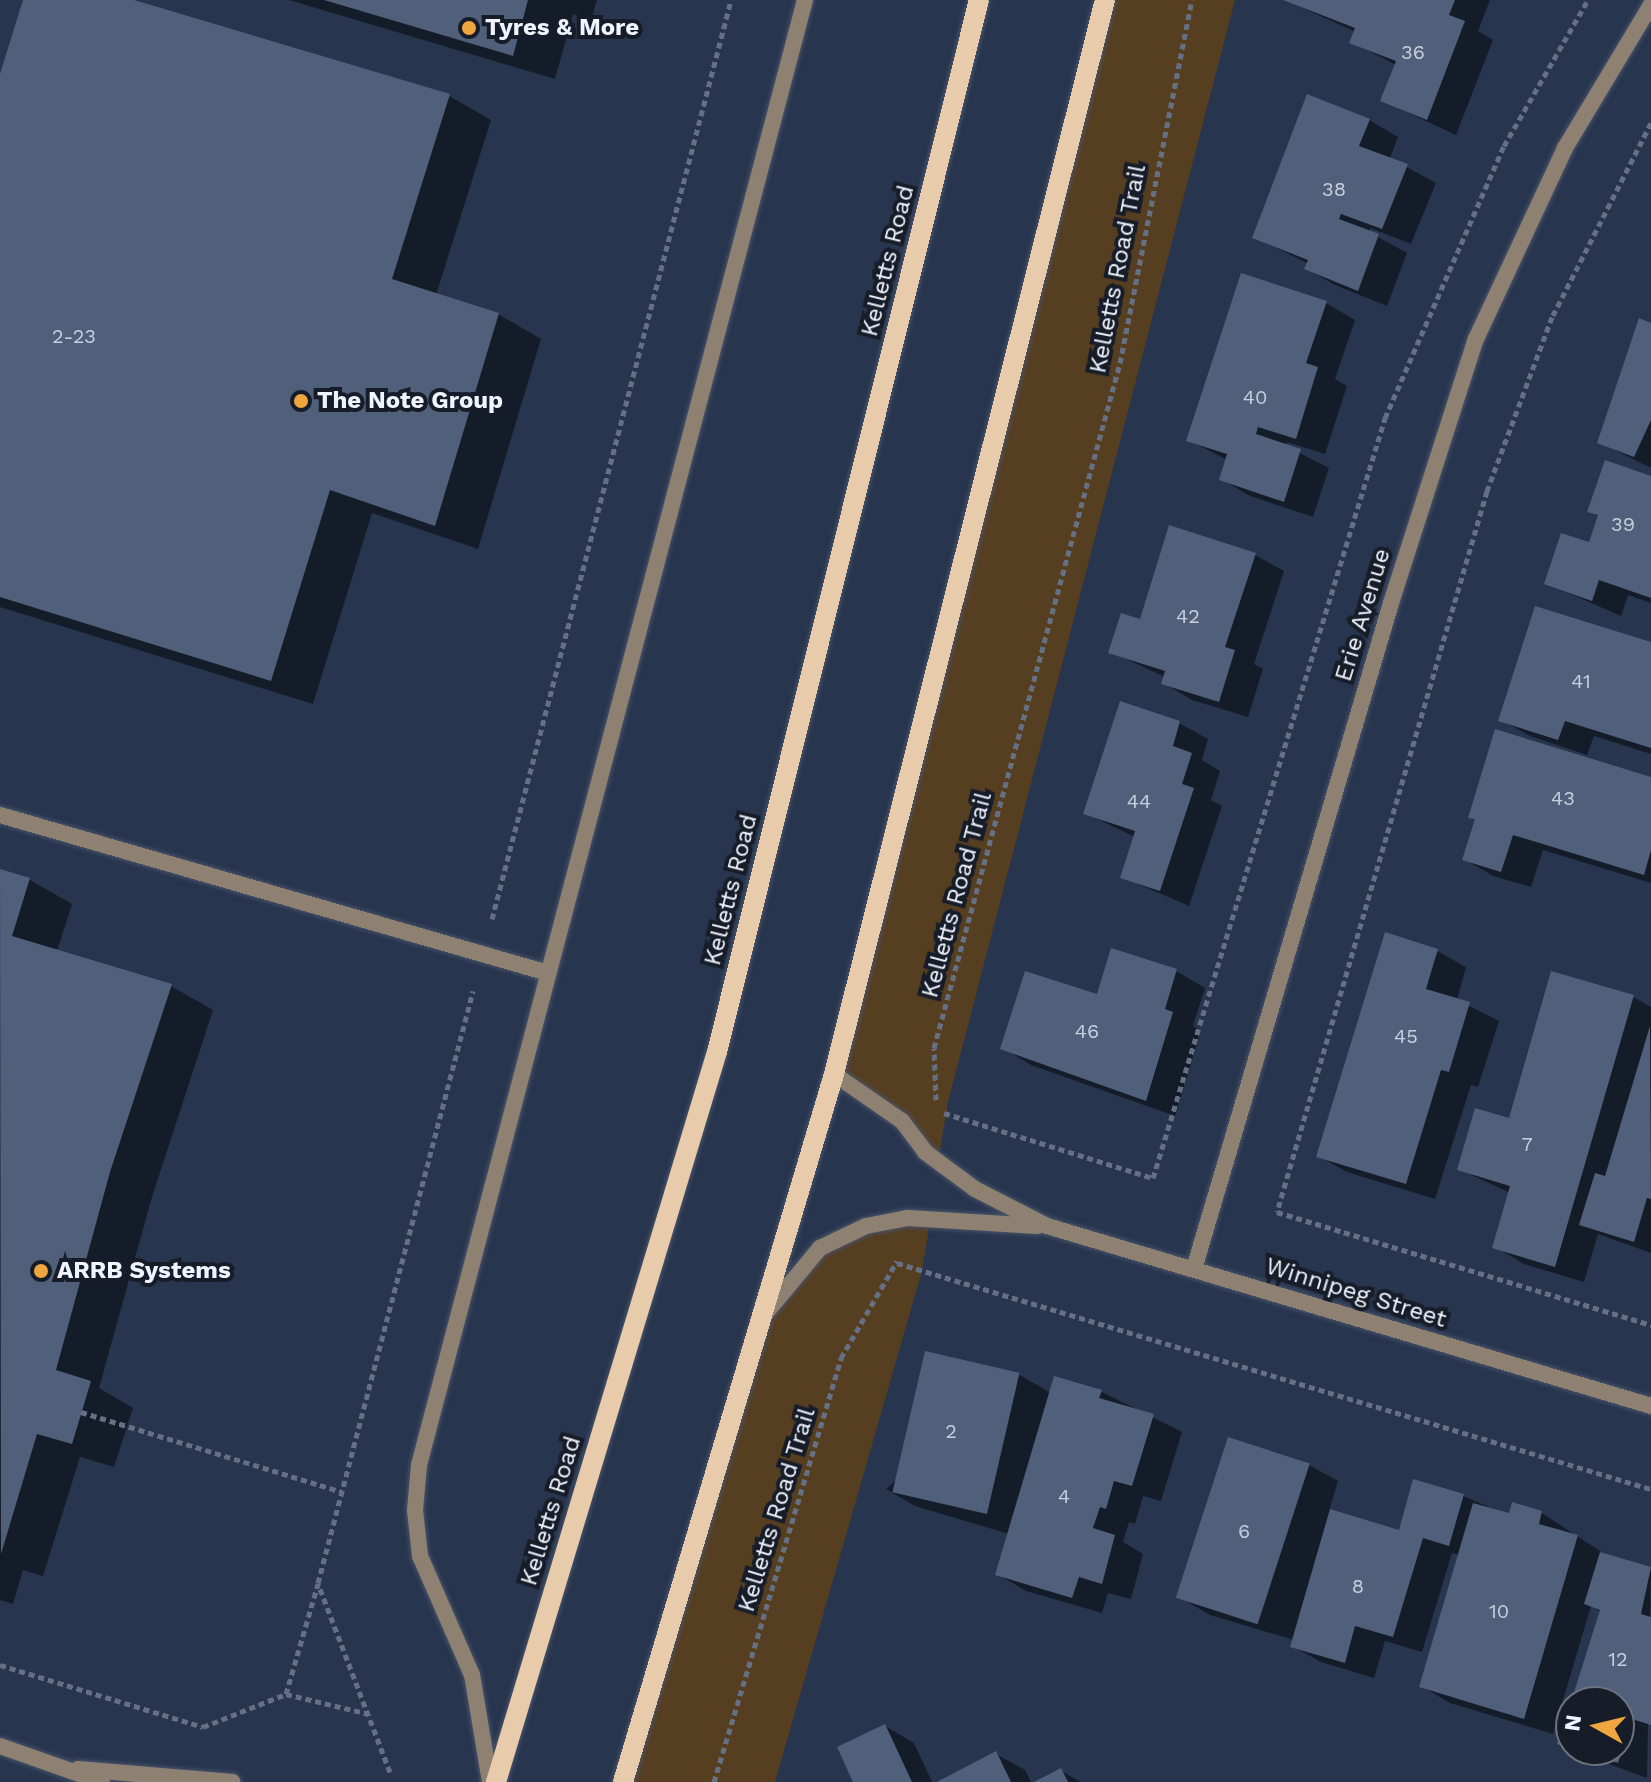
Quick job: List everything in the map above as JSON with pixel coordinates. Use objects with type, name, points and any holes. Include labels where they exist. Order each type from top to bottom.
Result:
[{"type":"main road","name":"Kelletts Road","points":[[496,1782],[717,1052],[979,0]]},
{"type":"main road","points":[[623,1782],[766,1313],[834,1074],[1105,0]]},
{"type":"street","points":[[490,1782],[472,1675],[420,1556],[415,1510],[419,1465],[805,0]]},
{"type":"street","name":"Erie Avenue","points":[[1194,1269],[1391,603],[1476,339],[1565,148],[1651,5]]},
{"type":"street","points":[[0,815],[548,973]]},
{"type":"street","name":"Winnipeg Street","points":[[834,1074],[902,1121],[925,1152],[975,1189],[1047,1226],[1651,1406]]},
{"type":"street","name":"Winnipeg Street","points":[[766,1313],[820,1248],[866,1226],[908,1218],[1047,1226]]},
{"type":"street","points":[[0,1746],[78,1769],[232,1782]]},
{"type":"street","points":[[78,1769],[102,1782]]},
{"type":"path","points":[[286,1694],[342,1492],[731,0]]},
{"type":"path","name":"Kelletts Road Trail","points":[[1192,0],[1120,363],[934,1048],[936,1110],[1153,1178],[1385,418],[1504,146],[1588,0]]},
{"type":"path","points":[[1651,123],[1552,317],[1487,491],[1277,1212],[1651,1325]]},
{"type":"path","name":"Kelletts Road Trail","points":[[714,1782],[841,1358],[897,1263],[908,1218]]},
{"type":"path","points":[[897,1263],[1651,1489]]},
{"type":"path","points":[[81,1412],[342,1492]]},
{"type":"path","points":[[318,1583],[390,1772]]},
{"type":"path","points":[[0,1665],[203,1727],[286,1694],[369,1714]]},
{"type":"shaded area","points":[[1105,0],[1235,0],[948,1102],[938,1162],[902,1121],[834,1074]]},
{"type":"shaded area","points":[[931,1216],[922,1271],[775,1782],[623,1782],[766,1313],[820,1248],[866,1226]]},
{"type":"building","name":"The Note Group","points":[[23,0],[134,0],[450,94],[392,279],[499,313],[435,526],[330,490],[271,681],[0,597],[0,74]]},
{"type":"building","name":"Tyres & More","points":[[324,0],[528,0],[513,56]]},
{"type":"building","points":[[1283,0],[1455,0],[1449,15],[1465,21],[1427,120],[1380,101],[1396,61],[1349,43],[1355,28]]},
{"type":"building","points":[[1307,94],[1370,119],[1359,146],[1408,164],[1382,229],[1341,214],[1339,219],[1379,234],[1358,291],[1304,269],[1308,260],[1252,238]]},
{"type":"building","points":[[1241,273],[1327,301],[1306,363],[1318,367],[1296,439],[1258,427],[1256,434],[1301,449],[1284,502],[1219,480],[1227,454],[1186,441]]},
{"type":"building","points":[[1639,318],[1651,323],[1651,420],[1634,457],[1597,443]]},
{"type":"building","points":[[1605,460],[1651,476],[1651,598],[1599,580],[1592,601],[1544,584],[1561,533],[1589,542],[1598,515],[1587,512]]},
{"type":"building","points":[[1169,525],[1256,553],[1225,647],[1235,650],[1219,702],[1161,684],[1165,671],[1108,653],[1121,613],[1140,619]]},
{"type":"building","points":[[1535,606],[1651,642],[1651,748],[1565,721],[1558,740],[1498,721]]},
{"type":"building","points":[[1120,701],[1180,721],[1173,746],[1192,753],[1182,784],[1194,788],[1160,891],[1120,878],[1135,831],[1083,814]]},
{"type":"building","points":[[1495,729],[1651,777],[1651,850],[1644,875],[1513,835],[1501,872],[1462,860],[1475,819],[1468,818]]},
{"type":"building","name":"ARRB Systems","points":[[0,869],[30,878],[12,936],[172,984],[110,1172],[56,1370],[91,1381],[72,1444],[37,1434],[1,1554]]},
{"type":"building","points":[[1385,932],[1438,949],[1426,989],[1470,1002],[1449,1072],[1441,1070],[1406,1184],[1316,1157]]},
{"type":"building","points":[[1111,948],[1177,969],[1165,1009],[1173,1012],[1146,1101],[1000,1049],[1025,971],[1097,994]]},
{"type":"building","points":[[1551,971],[1634,995],[1555,1267],[1492,1248],[1510,1186],[1457,1170],[1475,1108],[1509,1118]]},
{"type":"building","points":[[1650,1026],[1651,1199],[1647,1198],[1634,1242],[1579,1225],[1595,1173],[1605,1176]]},
{"type":"building","points":[[925,1351],[1020,1373],[987,1514],[892,1492]]},
{"type":"building","points":[[1054,1376],[1102,1390],[1099,1398],[1154,1414],[1132,1486],[1114,1481],[1106,1509],[1100,1507],[1093,1528],[1115,1535],[1102,1584],[1079,1577],[1072,1598],[995,1575]]},
{"type":"building","points":[[1228,1437],[1310,1464],[1258,1624],[1176,1598]]},
{"type":"building","points":[[1413,1479],[1464,1494],[1449,1546],[1423,1538],[1393,1637],[1355,1626],[1345,1663],[1290,1647],[1330,1509],[1399,1530]]},
{"type":"building","points":[[1512,1502],[1542,1511],[1539,1524],[1578,1535],[1524,1719],[1419,1687],[1473,1503],[1509,1513]]},
{"type":"building","points":[[1600,1552],[1651,1567],[1641,1614],[1651,1617],[1651,1725],[1635,1720],[1635,1686],[1576,1686],[1600,1610],[1584,1604]]},
{"type":"building","points":[[885,1724],[912,1782],[853,1782],[837,1747]]},
{"type":"building","points":[[996,1751],[1011,1782],[937,1782]]},
{"type":"building","points":[[1061,1768],[1068,1782],[1034,1782]]},
{"type":"place","name":"Tyres & More","points":[[469,28]]},
{"type":"place","name":"The Note Group","points":[[301,401]]},
{"type":"place","name":"ARRB Systems","points":[[41,1271]]}]
